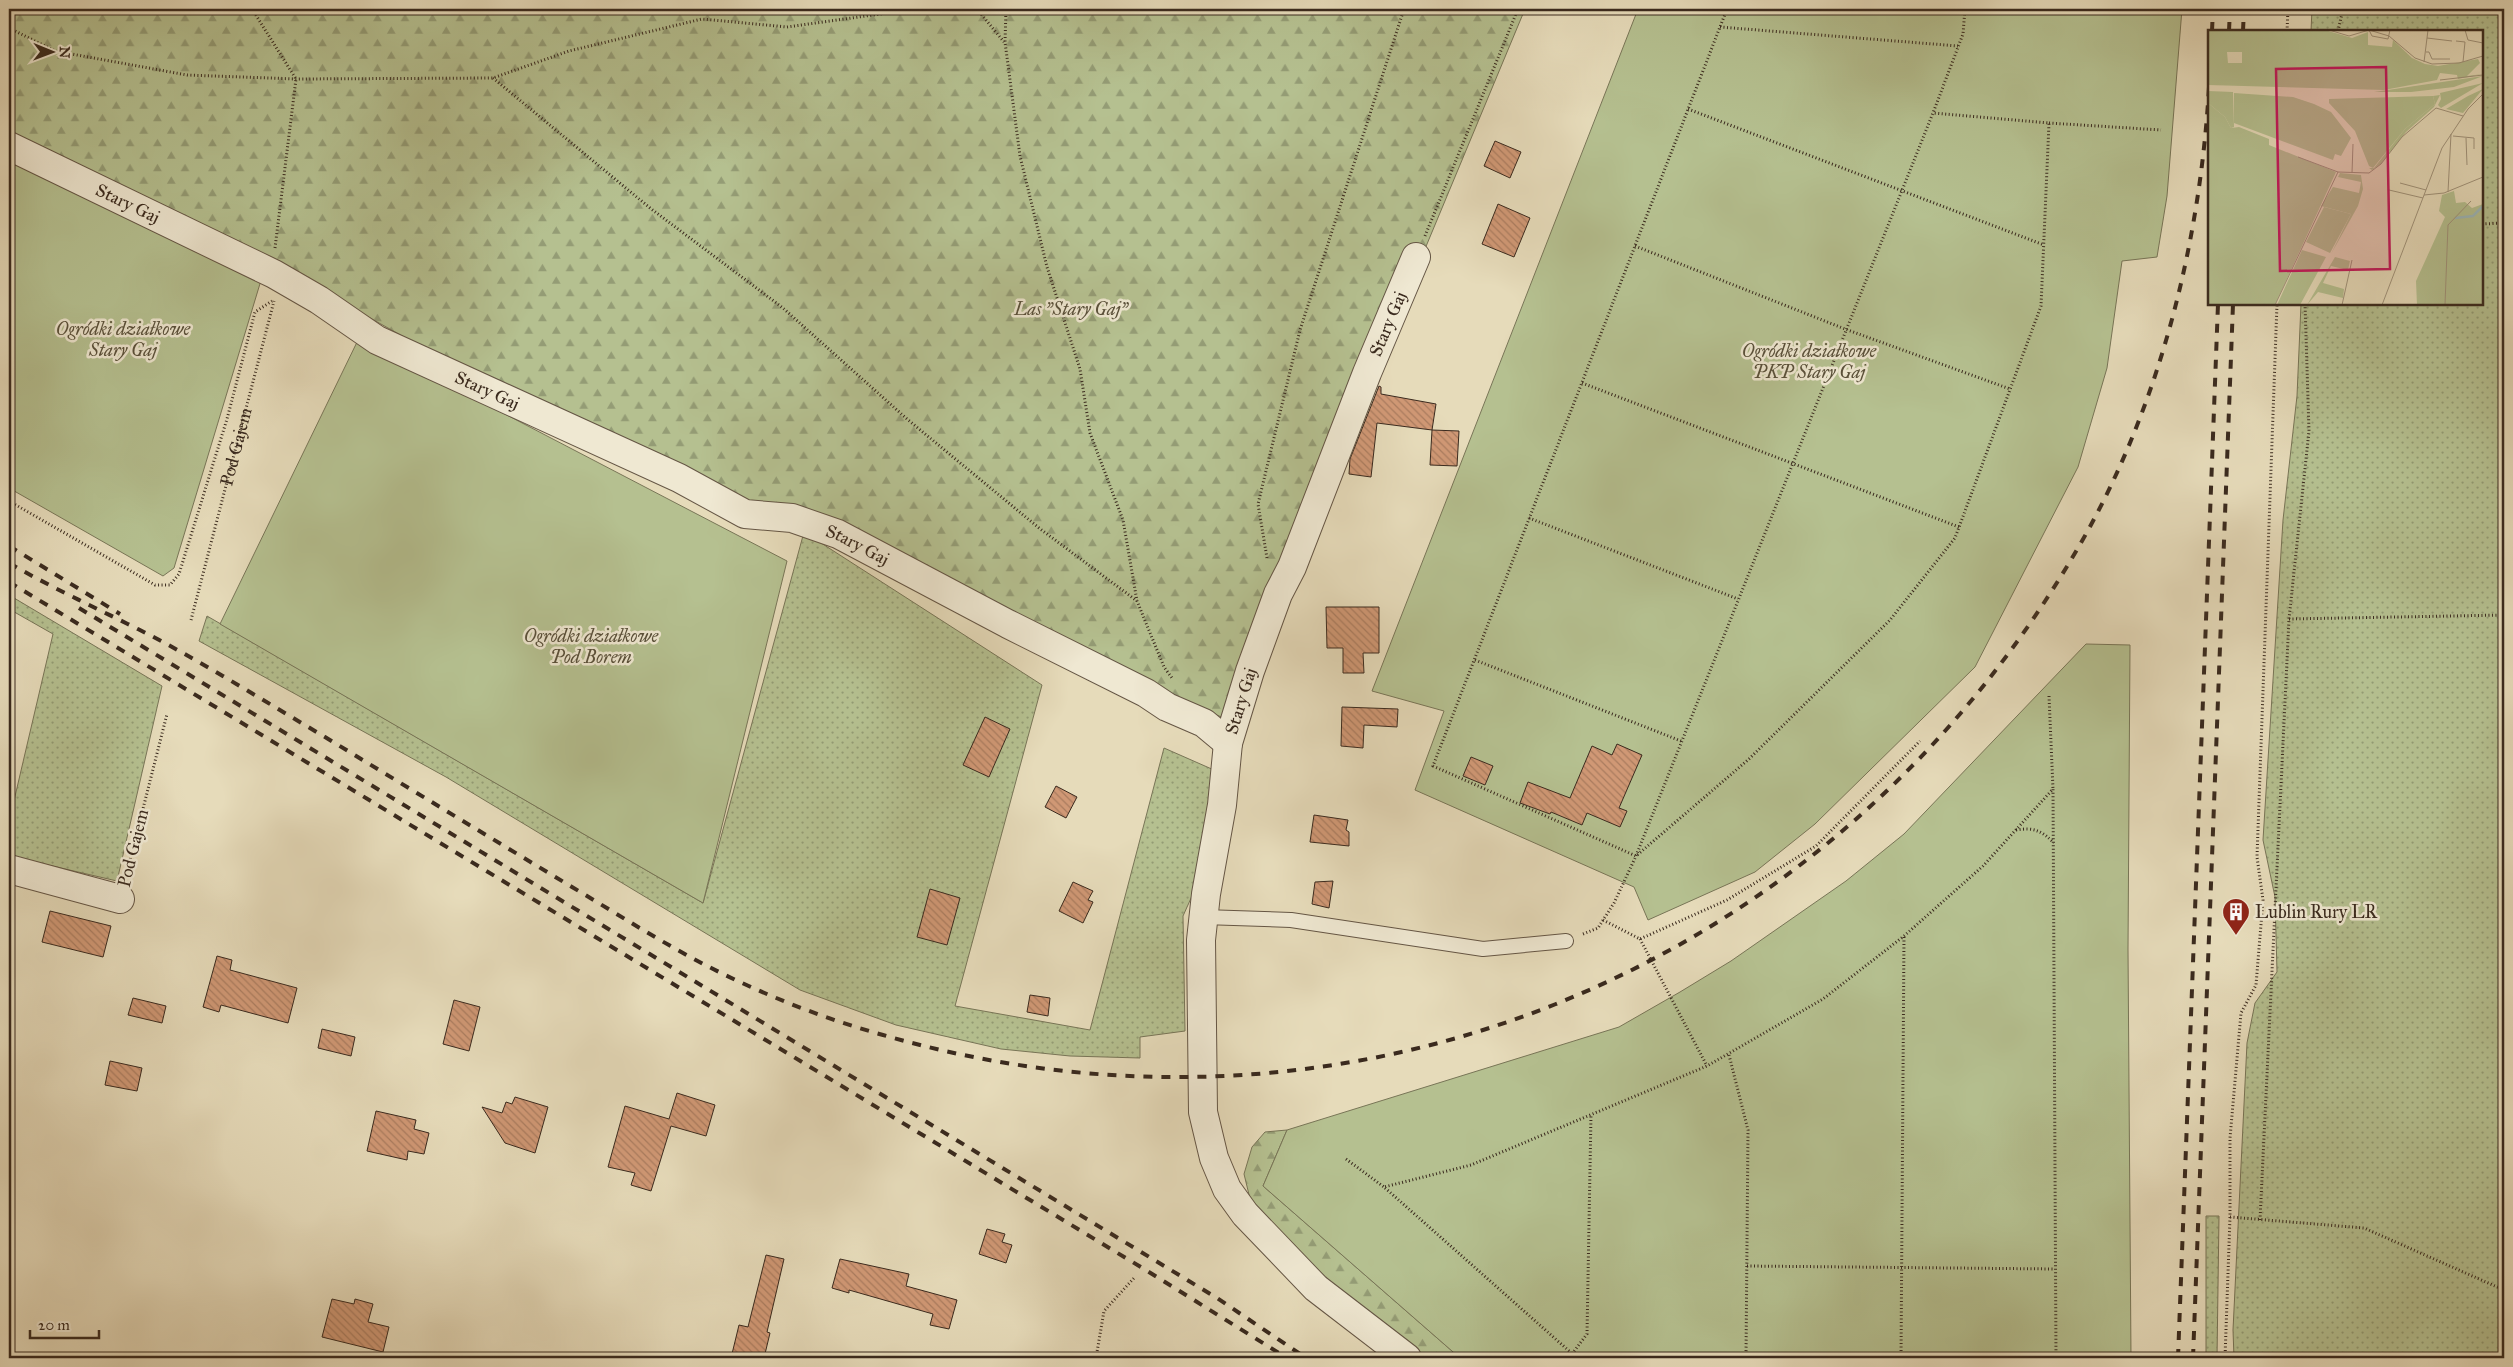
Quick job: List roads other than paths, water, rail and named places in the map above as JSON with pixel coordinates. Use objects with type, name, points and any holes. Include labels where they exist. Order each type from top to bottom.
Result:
[{"type":"street","name":"Stary Gaj","points":[[9,146],[274,287],[319,300],[377,340],[679,478],[746,514],[792,518],[838,534],[1008,624],[1146,693],[1167,707],[1204,723],[1228,743],[1245,684],[1278,594],[1292,567],[1367,373],[1416,257]]},
{"type":"street","points":[[1228,743],[1222,805],[1202,917],[1203,1112],[1214,1158],[1227,1189],[1262,1235],[1316,1288],[1407,1358]]},
{"type":"street","name":"Pod Gajem","points":[[9,868],[120,899]]},
{"type":"lane","points":[[1202,917],[1291,920],[1484,949],[1566,942]]},
{"type":"railway","points":[[2212,30],[2213,9]]},
{"type":"railway","points":[[2229,30],[2230,9]]},
{"type":"railway","points":[[2243,30],[2244,9]]},
{"type":"railway","points":[[9,563],[204,665],[683,953],[731,978],[806,1010],[883,1035],[1060,1071],[1236,1075],[1406,1051],[1569,999],[1721,920],[1859,817],[1980,690],[2082,541],[2109,489],[2133,434],[2154,379],[2171,322],[2185,264],[2196,205],[2208,99]]},
{"type":"railway","points":[[2178,1358],[2218,305]]},
{"type":"railway","points":[[2193,1358],[2233,305]]},
{"type":"railway","points":[[9,546],[120,614]]},
{"type":"railway","points":[[9,582],[1144,1269],[1287,1358]]},
{"type":"railway","points":[[79,608],[1217,1298],[1306,1358]]},
{"type":"place","name":"Lublin Rury LR","points":[[2236,936]]},
{"type":"park label","name":"Las \"Stary Gaj\"","points":[[1071,309]]},
{"type":"park label","name":"Ogródki działkowe Stary Gaj","points":[[123,339]]},
{"type":"park label","name":"Ogródki działkowe PKP Stary Gaj","points":[[1809,361]]},
{"type":"park label","name":"Ogródki działkowe Pod Borem","points":[[591,646]]}]
